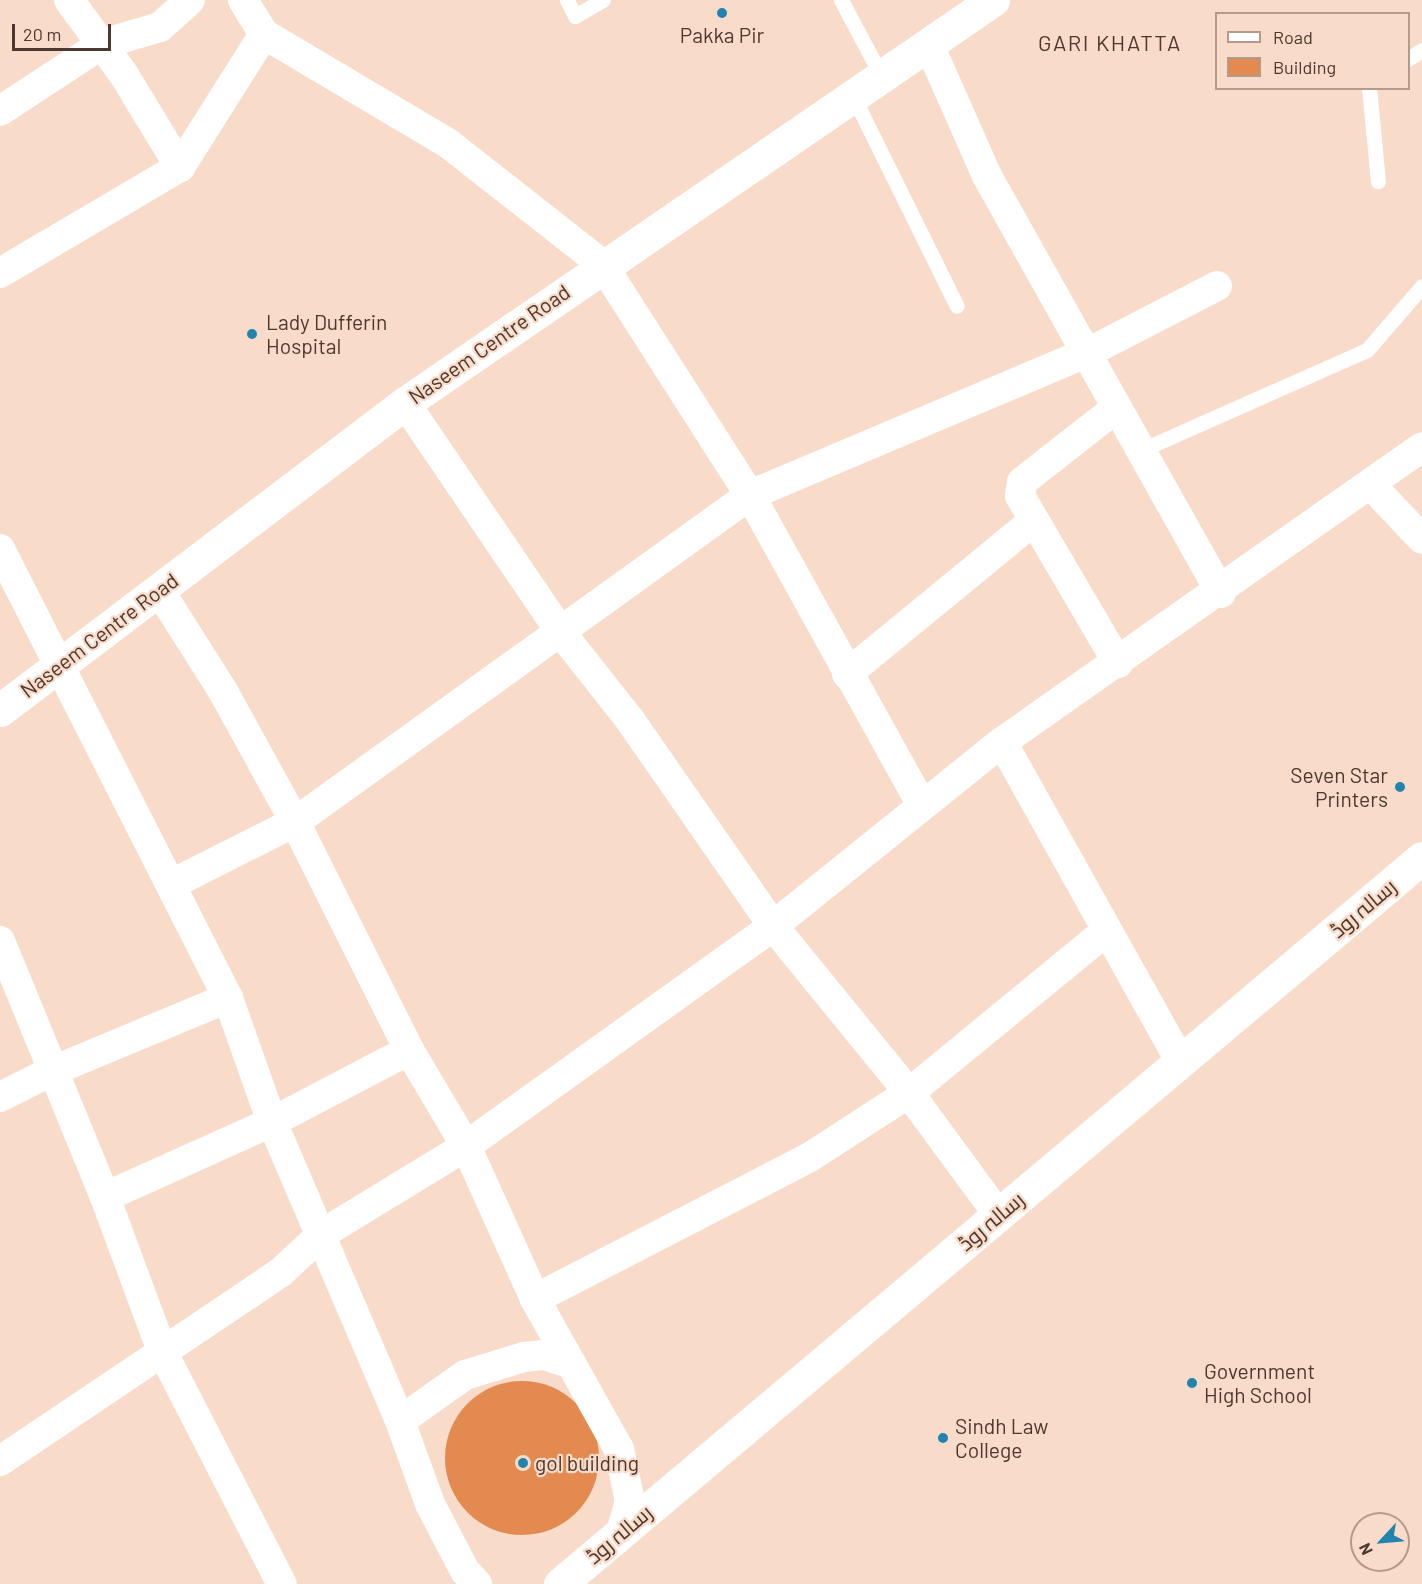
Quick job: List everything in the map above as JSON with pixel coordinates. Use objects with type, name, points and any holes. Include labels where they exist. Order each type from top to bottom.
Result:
[{"type":"street","points":[[69,0],[102,44],[180,167]]},
{"type":"street","points":[[0,111],[102,44],[160,27],[190,0]]},
{"type":"street","points":[[243,0],[264,34],[449,144],[602,264],[750,495],[847,674],[921,804]]},
{"type":"street","name":"Naseem Centre Road","points":[[0,710],[61,667],[405,403],[602,264],[993,0]]},
{"type":"street","points":[[0,273],[180,167],[264,34]]},
{"type":"street","points":[[929,45],[987,176],[1089,352],[1115,410],[1138,451],[1221,593]]},
{"type":"street","points":[[172,884],[295,822],[559,630],[750,495],[1089,352],[1217,286]]},
{"type":"street","points":[[405,403],[559,630],[630,720],[773,926],[909,1093],[999,1214]]},
{"type":"street","points":[[1115,410],[1022,482],[1020,496],[1118,663]]},
{"type":"street","points":[[0,1461],[280,1273],[322,1234],[466,1146],[773,926],[921,804],[1002,742],[1221,593],[1422,447]]},
{"type":"street","points":[[1371,485],[1422,539]]},
{"type":"street","points":[[847,674],[1033,521]]},
{"type":"street","points":[[0,549],[228,998],[272,1122],[400,1420],[430,1504],[465,1571],[477,1584]]},
{"type":"street","points":[[159,590],[225,693],[295,822],[410,1050],[466,1146],[535,1299],[619,1449],[630,1501],[621,1533]]},
{"type":"street","points":[[1002,742],[1180,1061]]},
{"type":"street","name":"رسالہ روڈ","points":[[560,1584],[1422,858]]},
{"type":"street","points":[[535,1299],[810,1157],[909,1093],[1106,931]]},
{"type":"street","points":[[0,941],[50,1071],[105,1197],[162,1351],[282,1584]]},
{"type":"street","points":[[0,1098],[50,1071],[228,998]]},
{"type":"street","points":[[105,1197],[272,1122],[410,1050]]},
{"type":"street","points":[[400,1420],[465,1375],[524,1357],[544,1355],[572,1364]]},
{"type":"lane","points":[[567,0],[575,16],[603,0]]},
{"type":"lane","points":[[841,0],[882,77]]},
{"type":"lane","points":[[1369,90],[1378,182]]},
{"type":"lane","points":[[853,96],[957,306]]},
{"type":"lane","points":[[1138,451],[1367,350],[1422,286]]},
{"type":"building","name":"gol building","points":[[522,1381],[537,1382],[552,1387],[577,1403],[593,1428],[598,1443],[598,1473],[593,1488],[577,1513],[552,1529],[537,1534],[522,1535],[507,1534],[492,1529],[467,1513],[451,1488],[446,1473],[445,1458],[446,1443],[451,1428],[467,1403],[492,1387],[507,1382]]},
{"type":"place","name":"Pakka Pir","points":[[722,13]]},
{"type":"place","name":"Lady Dufferin Hospital","points":[[252,334]]},
{"type":"place","name":"Seven Star Printers","points":[[1400,787]]},
{"type":"place","name":"Government High School","points":[[1192,1383]]},
{"type":"place","name":"Sindh Law College","points":[[943,1438]]},
{"type":"place","name":"gol building","points":[[523,1463]]},
{"type":"district","name":"GARI KHATTA","points":[[1110,43]]}]
